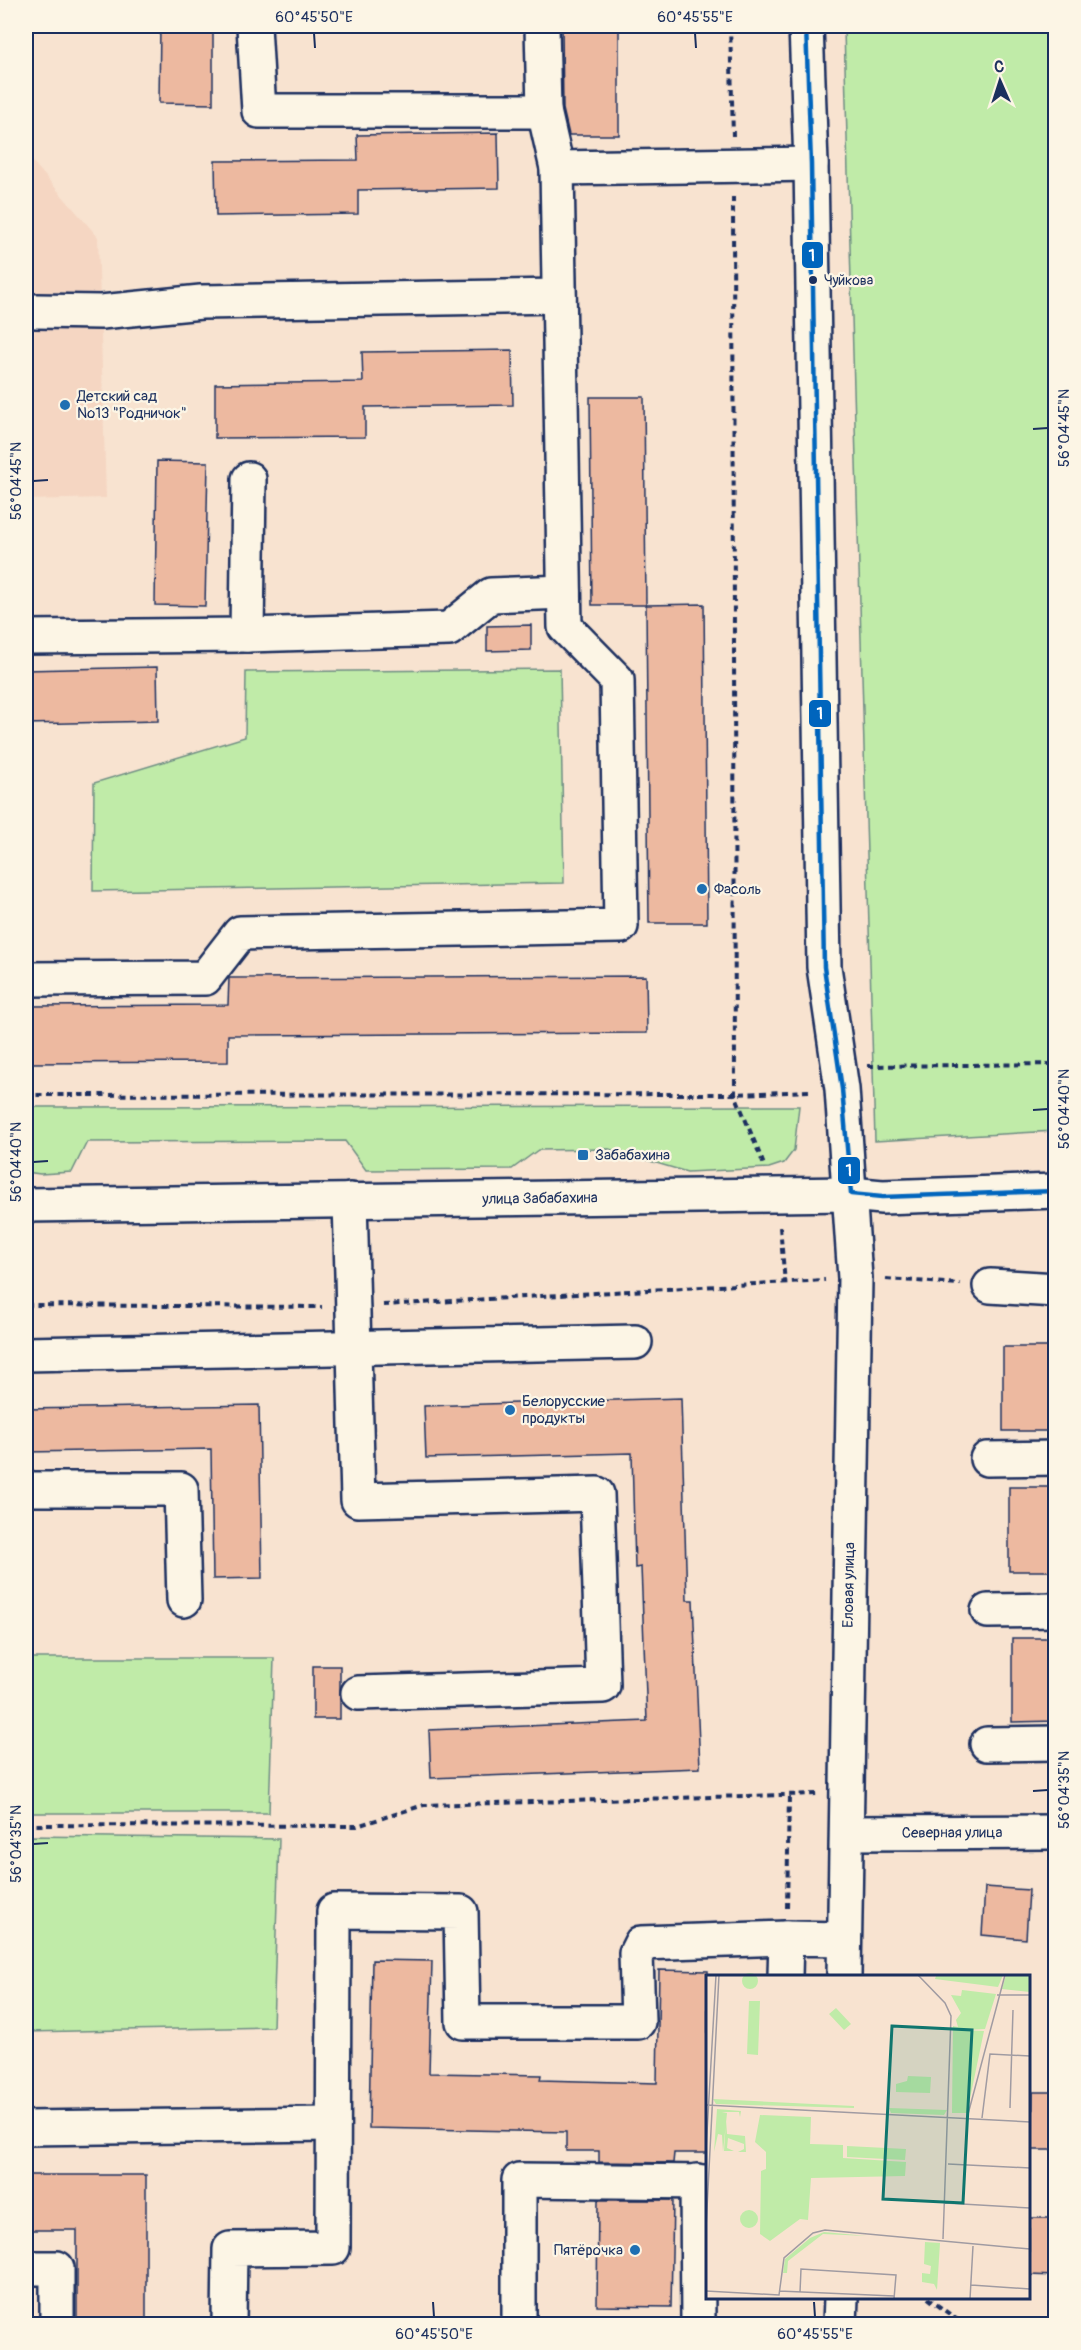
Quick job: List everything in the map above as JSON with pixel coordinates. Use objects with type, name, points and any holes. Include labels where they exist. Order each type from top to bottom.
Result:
[{"type":"street","points":[[254,26],[259,111],[544,111]]},
{"type":"street","points":[[26,979],[205,978],[240,933],[621,926],[617,680],[565,627],[557,168],[544,111],[542,26]]},
{"type":"street","name":"Еловая улица","points":[[807,26],[812,164],[824,967],[842,1089],[855,1278],[845,1793],[847,1833],[844,1975]]},
{"type":"street","points":[[557,168],[812,164]]},
{"type":"street","points":[[36,311],[101,312],[201,302],[560,296]]},
{"type":"street","points":[[247,635],[249,479]]},
{"type":"street","points":[[26,637],[247,635],[449,629],[491,595],[564,592]]},
{"type":"street","name":"улица Забабахина","points":[[26,1205],[851,1194],[882,1197],[1056,1191]]},
{"type":"street","points":[[350,1200],[358,1500],[597,1494],[603,1686],[358,1692]]},
{"type":"street","points":[[990,1286],[1056,1290]]},
{"type":"street","points":[[26,1354],[635,1342]]},
{"type":"street","points":[[987,1459],[1056,1458]]},
{"type":"street","points":[[26,1489],[181,1489],[184,1600]]},
{"type":"street","points":[[988,1611],[1056,1610]]},
{"type":"street","points":[[987,1744],[1056,1743]]},
{"type":"street","name":"Северная улица","points":[[847,1833],[1056,1832]]},
{"type":"street","points":[[229,2325],[230,2249],[333,2248],[334,1911],[461,1912],[463,2022],[638,2022],[636,1953],[641,1943],[786,1938],[844,1939]]},
{"type":"street","points":[[785,1975],[786,1938]]},
{"type":"street","points":[[26,2128],[333,2124]]},
{"type":"street","points":[[519,2320],[519,2180],[702,2182],[698,2325]]},
{"type":"street","points":[[26,2268],[57,2268],[57,2325]]},
{"type":"street","points":[[840,2325],[841,2299]]},
{"type":"path","points":[[730,26],[733,165],[735,1094],[777,1196],[785,1283]]},
{"type":"path","points":[[26,1095],[735,1094],[842,1089],[856,1066],[1056,1064]]},
{"type":"path","points":[[26,1305],[353,1307],[855,1278],[990,1286]]},
{"type":"path","points":[[26,1825],[357,1826],[424,1805],[845,1793]]},
{"type":"path","points":[[786,1938],[789,1795]]},
{"type":"path","points":[[928,2299],[963,2325]]},
{"type":"shaded area","name":"Детский сад №13 \"Родничок\"","points":[[26,154],[98,237],[106,498],[26,500]]},
{"type":"green space","points":[[841,26],[1055,26],[1055,1131],[875,1141],[844,30]]},
{"type":"green space","points":[[560,669],[564,883],[93,891],[94,783],[245,737],[246,672]]},
{"type":"green space","points":[[799,1106],[794,1150],[784,1163],[769,1168],[687,1172],[609,1149],[538,1150],[512,1169],[366,1170],[345,1141],[87,1142],[72,1172],[40,1174],[26,1172],[26,1107]]},
{"type":"green space","points":[[26,1658],[274,1658],[269,1813],[26,1813]]},
{"type":"green space","points":[[26,1836],[279,1839],[273,2027],[26,2032]]},
{"type":"building","points":[[160,26],[213,26],[213,104],[159,103]]},
{"type":"building","points":[[562,26],[619,26],[619,135],[569,135],[563,109]]},
{"type":"building","points":[[498,133],[499,188],[358,190],[358,214],[216,216],[215,161],[358,160],[357,135]]},
{"type":"building","points":[[512,350],[513,405],[365,407],[365,437],[215,438],[215,384],[363,382],[362,352]]},
{"type":"building","points":[[590,397],[644,397],[646,605],[592,605]]},
{"type":"building","points":[[157,461],[208,462],[205,606],[155,605]]},
{"type":"building","points":[[704,604],[707,923],[649,923],[646,605]]},
{"type":"building","points":[[531,625],[531,650],[487,651],[487,626]]},
{"type":"building","points":[[157,667],[158,721],[26,724],[26,670]]},
{"type":"building","points":[[646,976],[647,1033],[228,1035],[228,1062],[26,1063],[26,1006],[228,1005],[229,978]]},
{"type":"building","points":[[1003,1347],[1056,1347],[1056,1431],[1003,1431]]},
{"type":"building","points":[[681,1398],[687,1600],[693,1600],[700,1768],[431,1778],[429,1730],[647,1721],[641,1567],[635,1568],[632,1453],[426,1458],[424,1406]]},
{"type":"building","points":[[259,1405],[262,1578],[213,1579],[211,1449],[26,1452],[26,1409]]},
{"type":"building","points":[[1009,1487],[1056,1487],[1056,1571],[1009,1571]]},
{"type":"building","points":[[1012,1638],[1056,1638],[1056,1721],[1012,1722]]},
{"type":"building","points":[[313,1666],[340,1666],[340,1719],[313,1719]]},
{"type":"building","points":[[985,1887],[1029,1890],[1026,1939],[982,1935]]},
{"type":"building","points":[[372,1960],[432,1961],[429,2073],[541,2075],[540,2080],[657,2083],[659,1970],[708,1971],[706,1975],[706,2153],[674,2153],[673,2163],[599,2162],[599,2151],[566,2151],[566,2132],[369,2128]]},
{"type":"building","points":[[1033,2092],[1056,2092],[1056,2150],[1032,2150]]},
{"type":"building","points":[[26,2175],[146,2175],[146,2325],[77,2325],[77,2230],[26,2230]]},
{"type":"building","name":"Пятёрочка","points":[[598,2200],[673,2200],[671,2307],[597,2306]]},
{"type":"building","points":[[1030,2218],[1056,2218],[1056,2276],[1030,2275]]},
{"type":"transit line","name":"1","points":[[806,26],[811,164],[824,967],[842,1089],[851,1194],[882,1197],[1056,1191]]},
{"type":"place","name":"Чуйкова","points":[[813,280]]},
{"type":"place","name":"Детский сад №13 \"Родничок\"","points":[[65,405]]},
{"type":"place","name":"Фасоль","points":[[702,889]]},
{"type":"place","name":"Забабахина","points":[[583,1155]]},
{"type":"place","name":"Белорусские продукты","points":[[510,1410]]},
{"type":"place","name":"Пятёрочка","points":[[635,2250]]}]
